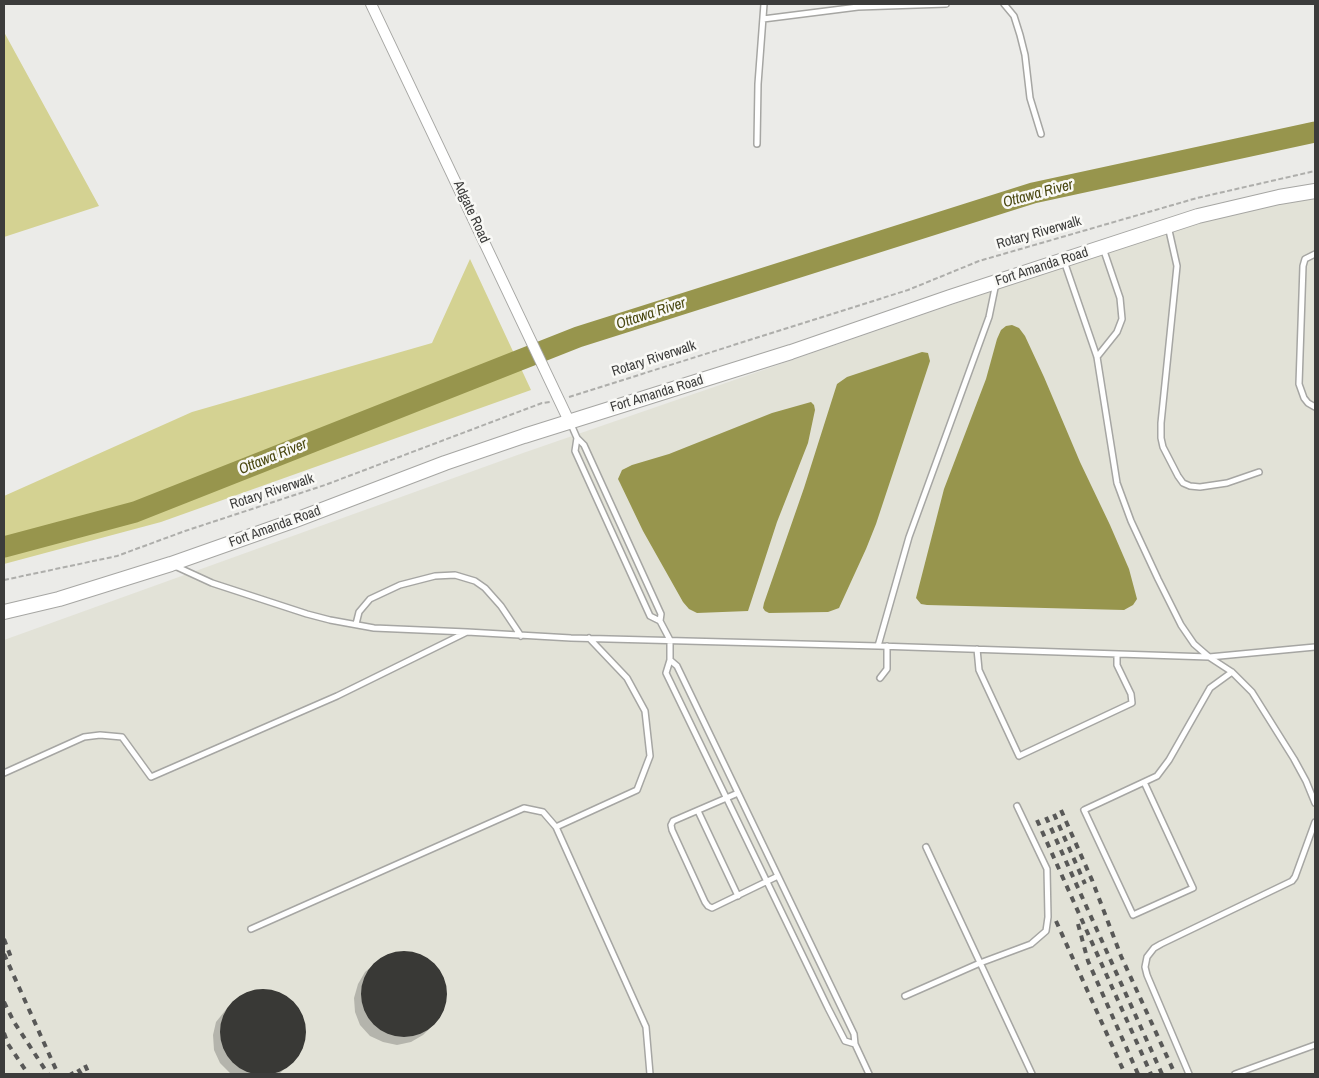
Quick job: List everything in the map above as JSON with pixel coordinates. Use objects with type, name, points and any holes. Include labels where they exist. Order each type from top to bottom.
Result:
[{"type":"street","name":"Adgate Road","points":[[371,4],[569,421]]},
{"type":"street","name":"Fort Amanda Road","points":[[4,612],[59,599],[171,564],[294,521],[445,463],[569,421],[782,355],[1168,226],[1207,214],[1279,197],[1315,191]]},
{"type":"lane","points":[[757,144],[758,84],[764,4]]},
{"type":"lane","points":[[763,19],[858,7],[946,4]]},
{"type":"lane","points":[[1004,4],[1014,16],[1020,35],[1025,55],[1030,98],[1041,134]]},
{"type":"lane","points":[[1168,226],[1177,273],[1161,423],[1163,447],[1178,476],[1183,483],[1190,486],[1200,487],[1228,483],[1259,472]]},
{"type":"lane","points":[[1097,357],[1117,332],[1122,319],[1120,298],[1103,247]]},
{"type":"lane","points":[[1315,254],[1305,259],[1303,266],[1299,366],[1299,384],[1304,398],[1315,408]]},
{"type":"lane","points":[[1064,260],[1097,357],[1114,468],[1122,499],[1181,625],[1194,644],[1209,657],[1232,672],[1252,692],[1306,781],[1315,803]]},
{"type":"lane","points":[[878,646],[909,537],[989,317],[996,282]]},
{"type":"lane","points":[[569,421],[577,438],[584,445],[661,614],[660,621]]},
{"type":"lane","points":[[577,438],[576,451],[650,616],[660,621],[670,640],[670,660],[666,673],[845,1041],[855,1044]]},
{"type":"lane","points":[[171,564],[212,582],[297,610],[330,620],[374,628],[521,636],[1209,657],[1315,647]]},
{"type":"lane","points":[[356,624],[359,612],[370,599],[400,585],[435,576],[455,575],[475,580],[485,588],[501,606],[521,636]]},
{"type":"lane","points":[[4,774],[84,737],[100,735],[122,737],[151,777],[337,696],[467,632]]},
{"type":"lane","points":[[556,827],[637,790],[650,756],[644,711],[627,678],[589,638]]},
{"type":"lane","points":[[880,678],[887,669],[887,646]]},
{"type":"lane","points":[[977,649],[979,670],[1019,756],[1132,703],[1131,694],[1118,664],[1117,654]]},
{"type":"lane","points":[[670,660],[677,666],[854,1034],[855,1044],[869,1074]]},
{"type":"lane","points":[[1144,782],[1193,888],[1133,914],[1084,810],[1144,782],[1157,776],[1169,760],[1210,688],[1232,672]]},
{"type":"lane","points":[[738,793],[673,822],[671,825],[705,902],[712,908],[778,876]]},
{"type":"lane","points":[[905,996],[980,963],[1031,944],[1046,931],[1048,916],[1047,869],[1018,806]]},
{"type":"lane","points":[[251,929],[524,808],[543,812],[556,827],[646,1027],[650,1074]]},
{"type":"lane","points":[[698,811],[738,896]]},
{"type":"lane","points":[[1189,1074],[1147,974],[1145,967],[1147,957],[1154,948],[1161,944],[1292,881],[1296,877],[1315,822]]},
{"type":"lane","points":[[926,847],[1032,1074]]},
{"type":"lane","points":[[1235,1074],[1315,1045]]},
{"type":"path","name":"Rotary Riverwalk","points":[[4,580],[117,556],[185,531],[325,485],[542,404],[560,401],[908,290],[979,261],[1197,198],[1315,171]]},
{"type":"shaded area","points":[[4,32],[99,206],[4,237]]},
{"type":"shaded area","points":[[1315,194],[1315,1074],[4,1074],[4,640],[523,453],[1041,274],[1210,219]]},
{"type":"shaded area","points":[[470,259],[531,390],[161,522],[4,564],[4,496],[192,412],[432,343]]},
{"type":"shaded area","points":[[1012,325],[1019,328],[1025,336],[1129,569],[1137,599],[1133,605],[1124,610],[927,605],[921,604],[916,598],[944,489],[986,379],[997,339],[1001,330],[1006,326]]},
{"type":"shaded area","points":[[922,352],[928,353],[930,361],[876,524],[839,608],[828,612],[769,613],[765,611],[763,608],[764,603],[804,488],[837,384],[847,377]]},
{"type":"shaded area","points":[[811,402],[815,410],[808,443],[777,522],[748,611],[697,613],[689,609],[683,602],[643,531],[618,479],[622,470],[632,465],[669,454],[772,413]]},
{"type":"building","points":[[396,951],[412,951],[421,954],[435,963],[444,977],[447,994],[444,1011],[435,1025],[421,1034],[412,1037],[396,1037],[380,1030],[368,1018],[361,1002],[361,986],[368,970],[380,958]]},
{"type":"building","points":[[255,989],[271,989],[280,992],[294,1001],[303,1015],[306,1032],[303,1049],[294,1063],[280,1072],[271,1075],[255,1075],[239,1068],[227,1056],[220,1040],[220,1024],[227,1008],[239,996]]},
{"type":"waterway","name":"Ottawa River","points":[[4,547],[135,512],[578,337],[1033,193],[1315,132]]},
{"type":"railway","points":[[1061,810],[1092,880],[1121,956],[1175,1074]]},
{"type":"railway","points":[[1054,814],[1085,884]]},
{"type":"railway","points":[[1046,817],[1162,1074]]},
{"type":"railway","points":[[1037,820],[1151,1074]]},
{"type":"railway","points":[[1056,921],[1125,1074]]},
{"type":"railway","points":[[1078,924],[1088,961],[1138,1074]]},
{"type":"railway","points":[[4,939],[12,960]]},
{"type":"railway","points":[[4,954],[58,1074]]},
{"type":"railway","points":[[4,1002],[14,1022],[48,1074]]},
{"type":"railway","points":[[4,1033],[8,1044],[28,1074]]},
{"type":"railway","points":[[85,1065],[89,1074]]},
{"type":"railway","points":[[78,1069],[81,1074]]}]
